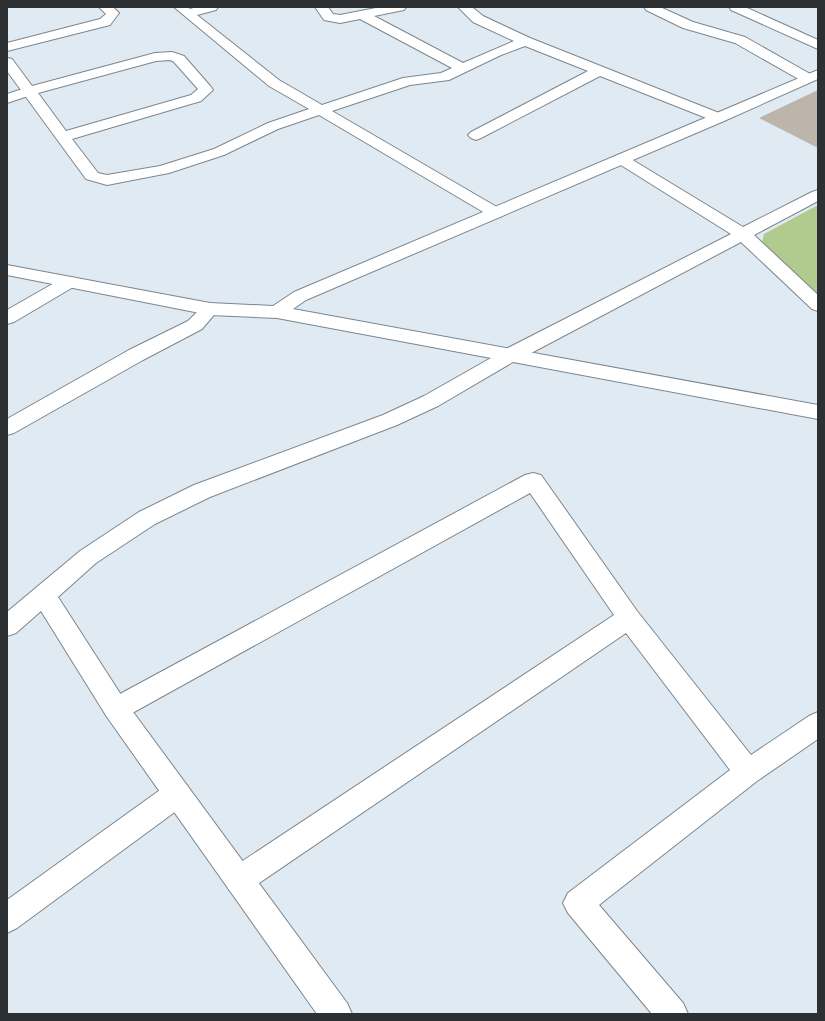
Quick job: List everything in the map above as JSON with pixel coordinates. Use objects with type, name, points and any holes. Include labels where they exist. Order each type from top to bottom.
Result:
[{"type":"street","points":[[7,47],[105,22],[113,13],[106,7]]},
{"type":"street","points":[[184,10],[212,7]]},
{"type":"street","points":[[321,7],[330,17],[340,19],[400,7]]},
{"type":"street","points":[[464,7],[478,19],[525,41],[719,118]]},
{"type":"street","points":[[650,7],[688,26],[740,40],[813,76]]},
{"type":"street","points":[[736,7],[818,44]]},
{"type":"street","points":[[184,10],[274,83],[496,213]]},
{"type":"street","points":[[362,15],[462,68]]},
{"type":"street","points":[[7,62],[92,176],[106,180],[164,170],[219,152],[273,126],[320,110],[408,81],[444,77],[496,52],[525,41]]},
{"type":"street","points":[[7,99],[30,91],[155,57],[172,56],[179,59],[206,90],[196,98],[62,137]]},
{"type":"street","points":[[476,135],[599,71]]},
{"type":"street","points":[[277,312],[300,296],[719,118],[813,76]]},
{"type":"street","points":[[621,159],[744,234],[818,305]]},
{"type":"street","points":[[7,626],[88,557],[147,518],[202,490],[411,411],[511,355],[818,195]]},
{"type":"street","points":[[7,270],[210,309],[277,312],[818,412]]},
{"type":"street","points":[[7,318],[69,282]]},
{"type":"street","points":[[7,428],[136,355],[195,325],[210,309]]},
{"type":"street","points":[[116,709],[533,481],[629,618],[748,772]]},
{"type":"street","points":[[44,595],[116,709],[336,1014]]},
{"type":"street","points":[[239,880],[629,618]]},
{"type":"street","points":[[672,1014],[578,904],[748,772],[818,724]]},
{"type":"street","points":[[7,918],[177,794]]},
{"type":"green space","points":[[818,205],[818,296],[762,243],[764,234]]},
{"type":"building","points":[[818,90],[818,148],[759,118]]}]
